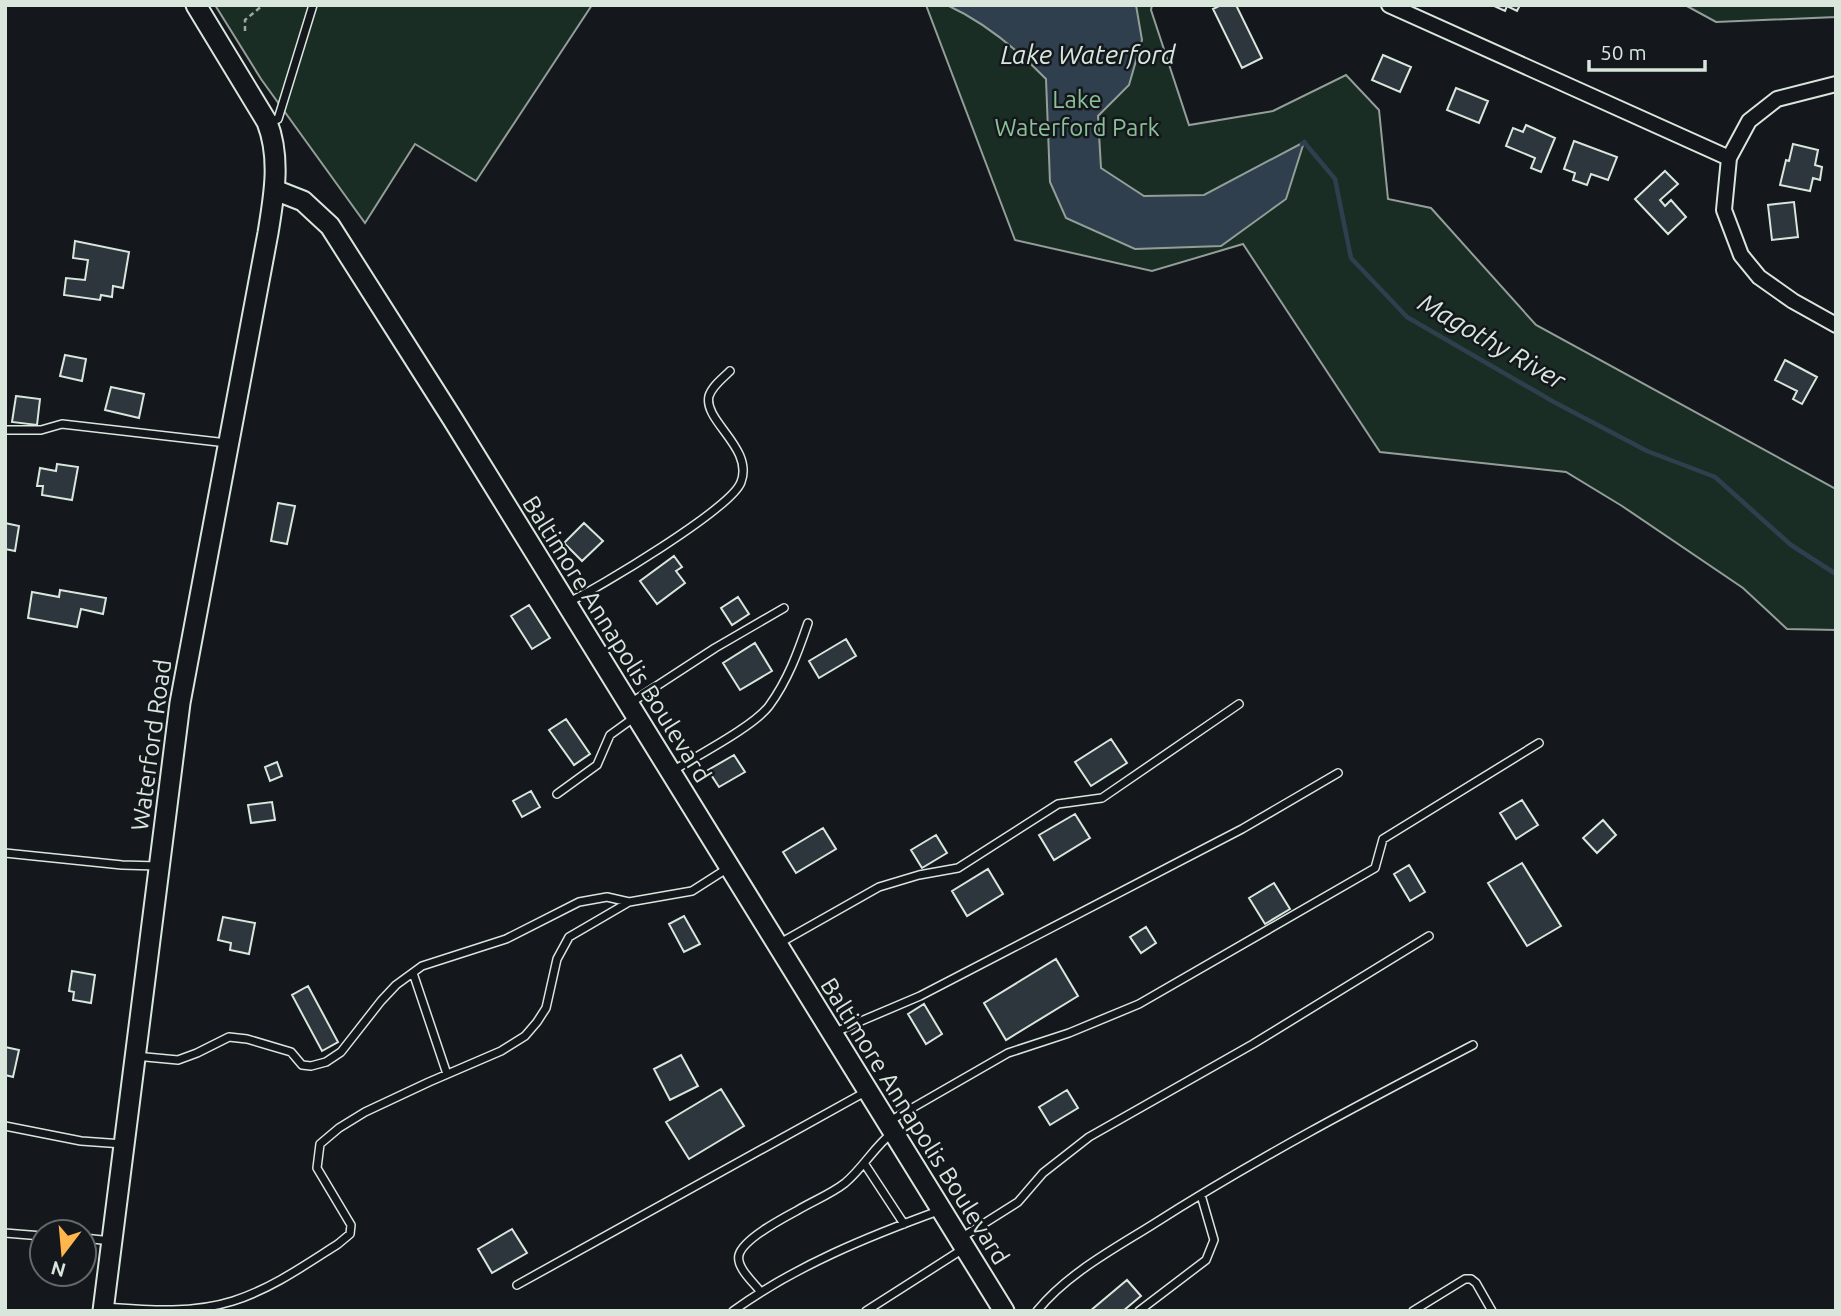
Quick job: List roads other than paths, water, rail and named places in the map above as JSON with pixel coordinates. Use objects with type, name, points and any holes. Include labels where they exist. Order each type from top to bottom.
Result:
[{"type":"main road","points":[[196,5],[267,122],[275,153],[275,190]]},
{"type":"main road","name":"Waterford Road","points":[[104,1309],[180,703],[275,190]]},
{"type":"main road","name":"Baltimore Annapolis Boulevard","points":[[275,190],[303,201],[330,226],[453,418],[1004,1311]]},
{"type":"street","points":[[1389,5],[1729,158]]},
{"type":"street","points":[[1836,85],[1777,99],[1749,121],[1729,158],[1724,210],[1741,255],[1759,277],[1793,301],[1836,325]]},
{"type":"lane","points":[[267,122],[278,119],[313,5]]},
{"type":"lane","points":[[566,604],[592,591],[675,537],[736,493],[742,481],[744,466],[740,455],[710,408],[708,399],[712,390],[730,371]]},
{"type":"lane","points":[[5,430],[40,430],[62,424],[228,443]]},
{"type":"lane","points":[[557,794],[597,765],[610,735],[632,711],[715,648],[784,608]]},
{"type":"lane","points":[[670,773],[757,719],[769,707],[792,670],[808,623]]},
{"type":"lane","points":[[777,945],[879,887],[919,875],[958,868],[1058,804],[1102,798],[1239,704]]},
{"type":"lane","points":[[760,1291],[739,1264],[742,1248],[781,1219],[844,1184],[864,1163],[890,1127],[1008,1054],[1069,1033],[1139,1004],[1375,868],[1383,839],[1539,743]]},
{"type":"lane","points":[[832,1033],[920,996],[1241,830],[1338,773]]},
{"type":"lane","points":[[5,853],[122,865],[159,866]]},
{"type":"lane","points":[[104,1309],[179,1310],[231,1302],[251,1294],[338,1244],[350,1234],[351,1225],[317,1168],[320,1144],[365,1112],[501,1051],[525,1035],[537,1023],[545,1008],[557,959],[569,937],[629,902],[692,891],[729,868]]},
{"type":"lane","points":[[135,1056],[178,1060],[229,1037],[291,1052],[302,1065],[311,1066],[326,1062],[341,1052],[396,985],[422,966],[506,939],[579,902],[607,897],[629,902]]},
{"type":"lane","points":[[866,1311],[1018,1202],[1043,1173],[1089,1137],[1253,1044],[1429,936]]},
{"type":"lane","points":[[413,973],[447,1074]]},
{"type":"lane","points":[[1037,1311],[1048,1297],[1087,1266],[1201,1195],[1353,1108],[1472,1045]]},
{"type":"lane","points":[[517,1285],[867,1090]]},
{"type":"lane","points":[[5,1126],[81,1141],[123,1144]]},
{"type":"lane","points":[[864,1163],[904,1224]]},
{"type":"lane","points":[[1139,1311],[1206,1261],[1214,1240],[1201,1195]]},
{"type":"lane","points":[[733,1311],[760,1291],[840,1250],[942,1210]]},
{"type":"lane","points":[[5,1233],[28,1235]]},
{"type":"lane","points":[[98,1240],[112,1241]]},
{"type":"lane","points":[[1413,1311],[1465,1279],[1476,1283],[1492,1311]]},
{"type":"water","name":"Lake Waterford","points":[[947,5],[1136,5],[1142,40],[1129,85],[1098,116],[1101,168],[1144,196],[1204,195],[1304,142],[1286,199],[1221,246],[1135,249],[1066,218],[1050,182],[1046,79],[1000,38]]},
{"type":"waterway","name":"Magothy River","points":[[1302,144],[1304,142],[1335,179],[1351,258],[1407,317],[1554,402],[1647,451],[1715,477],[1791,545],[1836,574]]},
{"type":"park label","name":"Lake Waterford Park","points":[[1077,113]]}]
